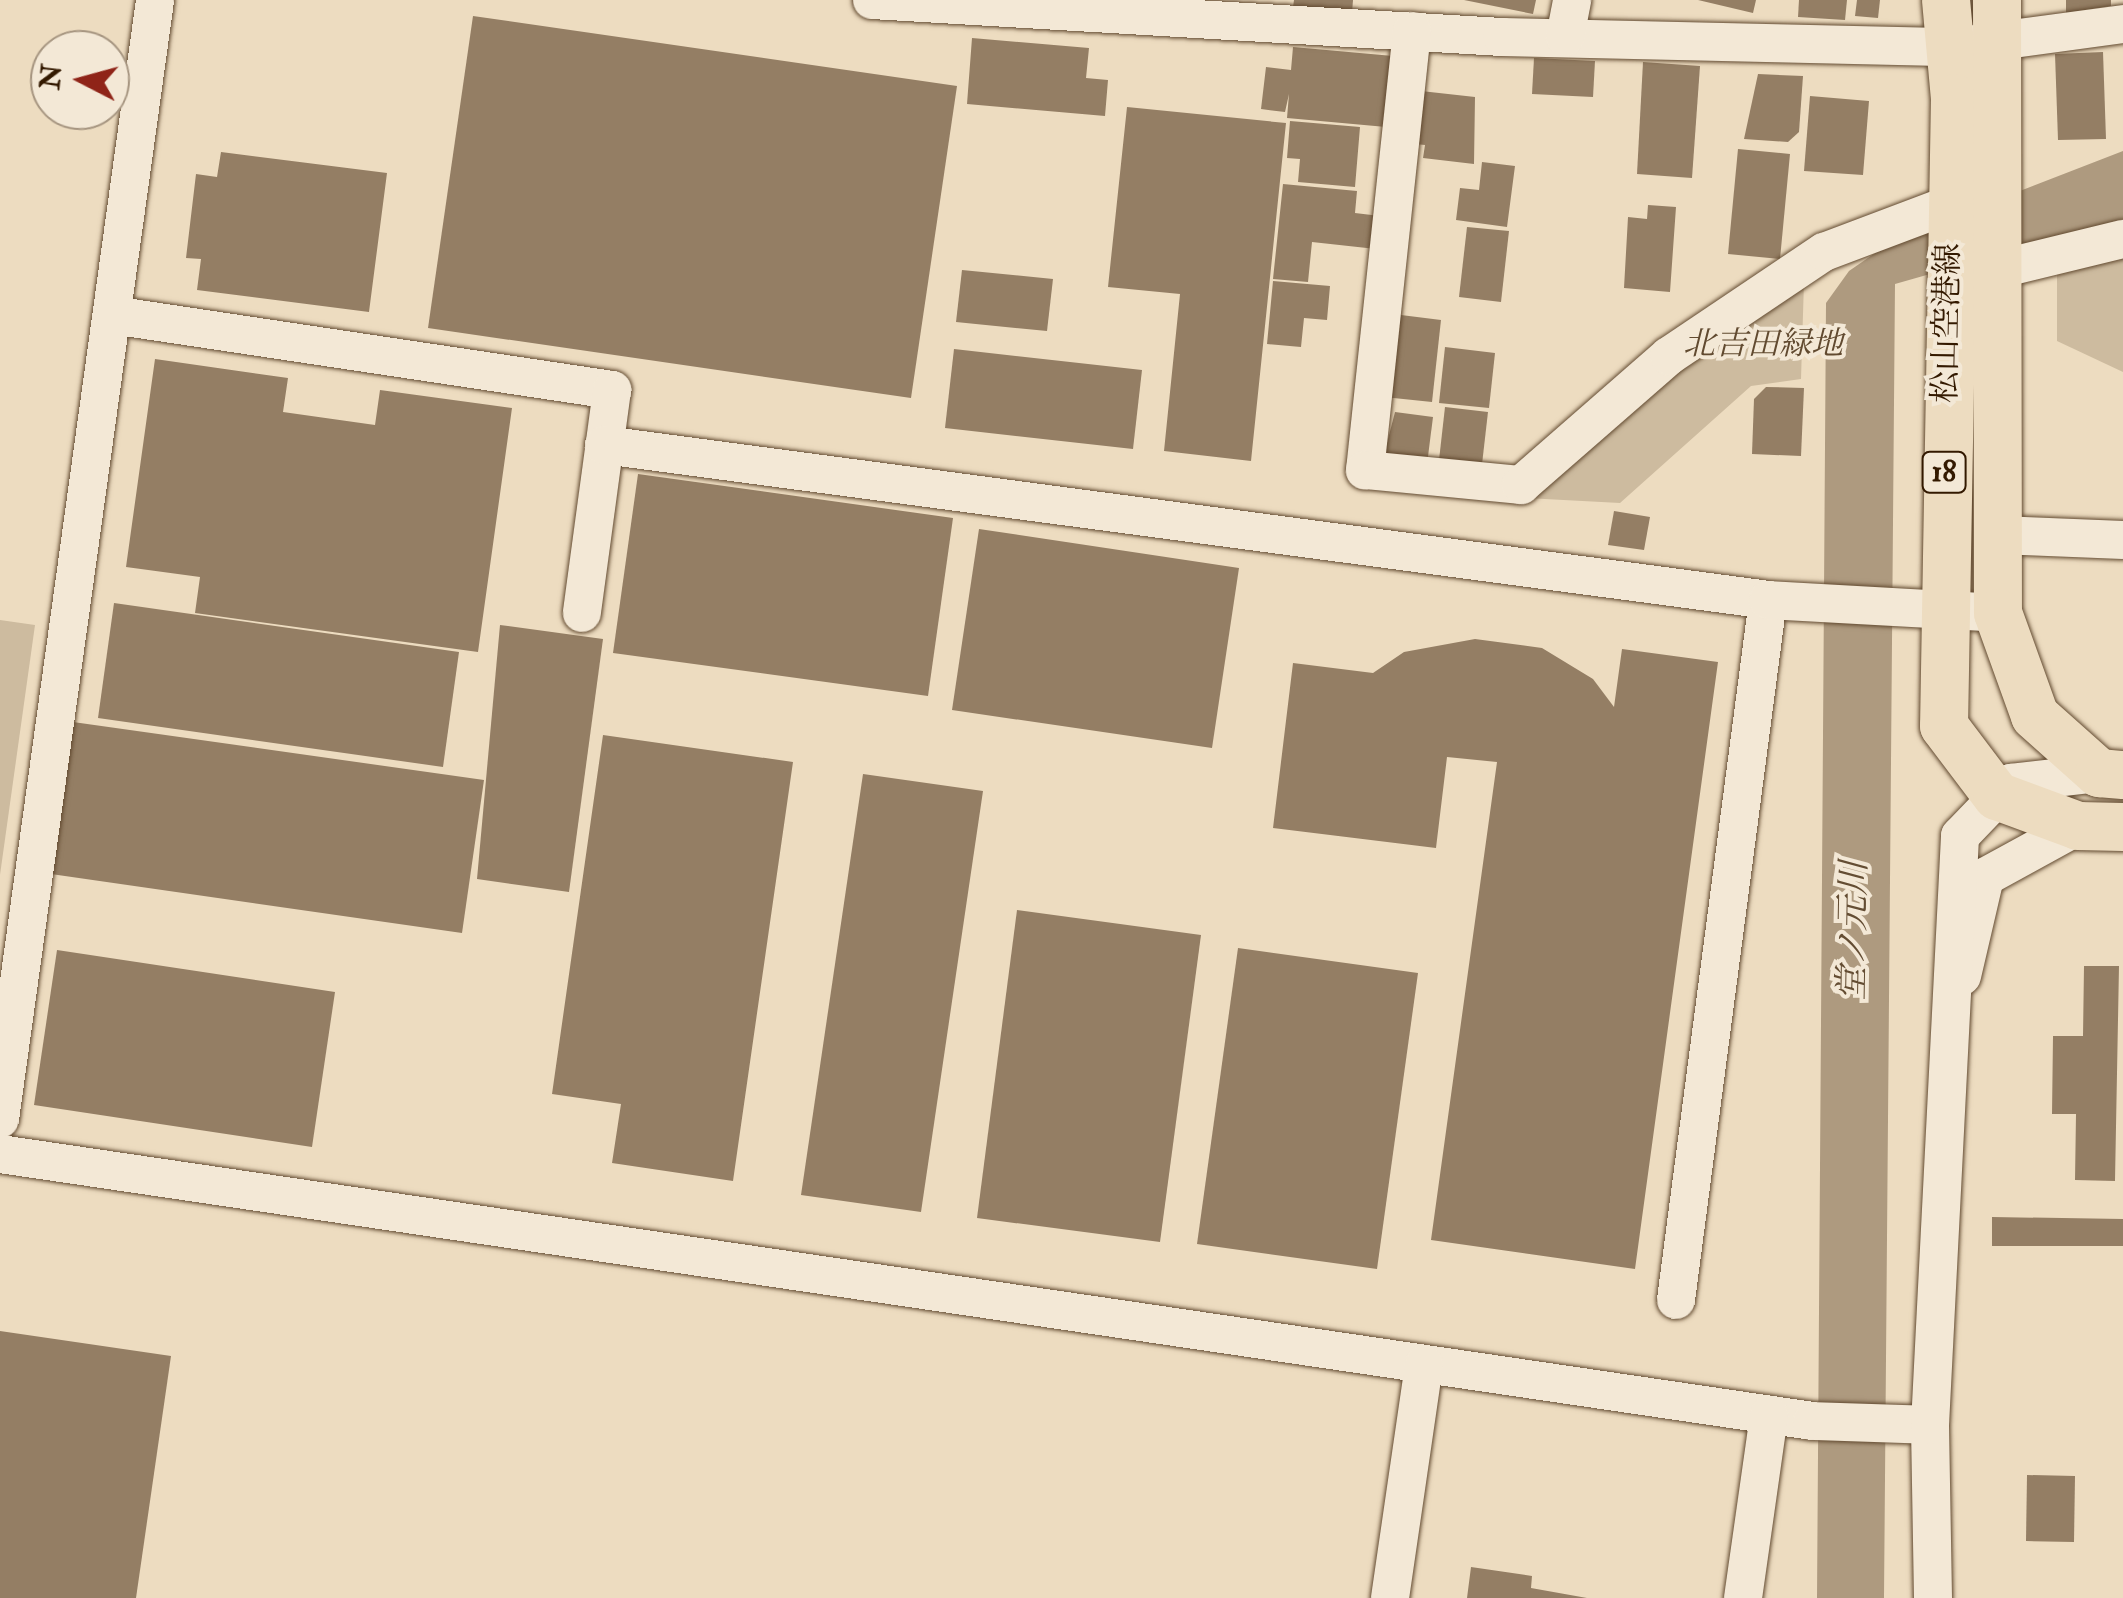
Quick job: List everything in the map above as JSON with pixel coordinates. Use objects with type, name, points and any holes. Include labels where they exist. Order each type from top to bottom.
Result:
[{"type":"main road","name":"松山空港線","points":[[1946,0],[1953,48],[1941,610],[1944,726],[1997,796]]},
{"type":"main road","name":"松山空港線","points":[[2000,21],[1998,613],[2035,716],[2111,774]]},
{"type":"main road","points":[[1997,796],[2101,826]]},
{"type":"street","points":[[0,1119],[155,0]]},
{"type":"street","points":[[872,0],[1280,12],[1412,31],[1565,38],[1953,48],[2000,21],[2123,24]]},
{"type":"street","points":[[1565,38],[1572,0]]},
{"type":"street","points":[[1412,31],[1365,470],[1521,485],[1669,356],[1824,252],[1950,204]]},
{"type":"street","points":[[1947,282],[2123,239]]},
{"type":"street","points":[[112,315],[612,390],[582,612]]},
{"type":"street","points":[[604,445],[1768,600],[1998,613]]},
{"type":"street","points":[[1999,535],[2123,540]]},
{"type":"street","points":[[1676,1300],[1768,600]]},
{"type":"street","points":[[1933,1598],[1930,1426],[1947,1031],[1960,836],[2011,783],[2111,774]]},
{"type":"street","points":[[1947,1031],[1985,877],[2101,826]]},
{"type":"street","points":[[0,1154],[1812,1421],[1930,1426]]},
{"type":"street","points":[[1390,1598],[1424,1364]]},
{"type":"street","points":[[1743,1598],[1770,1415]]},
{"type":"green space","points":[[2123,254],[2123,372],[2057,341],[2057,269]]},
{"type":"green space","name":"北吉田緑地","points":[[1804,282],[1801,379],[1751,386],[1620,503],[1526,498],[1676,359]]},
{"type":"green space","points":[[0,620],[35,625],[0,875]]},
{"type":"water","name":"堂ノ元川","points":[[2123,151],[2123,219],[1895,284],[1884,1598],[1817,1598],[1826,303],[1849,271],[1894,240]]},
{"type":"building","points":[[1294,0],[1353,0],[1352,13],[1293,7]]},
{"type":"building","points":[[1464,0],[1536,0],[1533,14]]},
{"type":"building","points":[[1698,0],[1756,0],[1753,13]]},
{"type":"building","points":[[1799,0],[1847,0],[1845,20],[1798,17]]},
{"type":"building","points":[[1857,0],[1880,0],[1878,18],[1855,16]]},
{"type":"building","points":[[2066,0],[2111,0],[2111,6],[2066,13]]},
{"type":"building","points":[[473,16],[957,86],[911,398],[428,328]]},
{"type":"building","points":[[972,38],[1089,48],[1086,78],[1108,80],[1105,116],[967,104]]},
{"type":"building","points":[[1293,47],[1393,56],[1386,127],[1287,118],[1289,94],[1285,112],[1261,109],[1266,67],[1291,70]]},
{"type":"building","points":[[2103,52],[2106,139],[2058,140],[2055,54]]},
{"type":"building","points":[[1534,58],[1595,61],[1593,97],[1532,94]]},
{"type":"building","points":[[1643,62],[1700,66],[1692,178],[1637,174]]},
{"type":"building","points":[[1758,74],[1803,76],[1799,132],[1788,142],[1744,139]]},
{"type":"building","points":[[1421,91],[1475,97],[1474,164],[1423,158],[1425,145],[1415,144]]},
{"type":"building","points":[[1810,96],[1869,101],[1863,175],[1804,171]]},
{"type":"building","points":[[1127,107],[1286,123],[1251,461],[1164,451],[1180,294],[1108,287]]},
{"type":"building","points":[[1290,121],[1360,127],[1355,187],[1298,182],[1300,159],[1287,158]]},
{"type":"building","points":[[1738,149],[1790,154],[1780,259],[1728,254]]},
{"type":"building","points":[[221,152],[387,173],[369,312],[197,290],[201,259],[186,258],[196,174],[217,177]]},
{"type":"building","points":[[1482,162],[1515,166],[1507,227],[1456,220],[1460,188],[1479,190]]},
{"type":"building","points":[[1283,184],[1357,191],[1355,213],[1380,216],[1376,249],[1312,242],[1308,282],[1273,279]]},
{"type":"building","points":[[1648,205],[1676,207],[1670,292],[1624,288],[1628,217],[1647,219]]},
{"type":"building","points":[[1467,227],[1509,231],[1501,302],[1459,297]]},
{"type":"building","points":[[962,270],[1053,279],[1047,331],[956,322]]},
{"type":"building","points":[[1273,281],[1330,286],[1327,320],[1304,318],[1301,347],[1267,344]]},
{"type":"building","points":[[1393,314],[1441,320],[1432,402],[1384,397]]},
{"type":"building","points":[[1445,347],[1495,353],[1489,408],[1439,403]]},
{"type":"building","points":[[954,349],[1142,370],[1133,449],[945,428]]},
{"type":"building","points":[[155,359],[288,378],[283,412],[375,425],[380,390],[512,408],[478,652],[195,613],[200,577],[126,567]]},
{"type":"building","points":[[1766,387],[1804,388],[1801,456],[1752,454],[1754,399]]},
{"type":"building","points":[[1445,407],[1488,412],[1481,473],[1438,469]]},
{"type":"building","points":[[1395,412],[1433,417],[1426,472],[1381,466]]},
{"type":"building","points":[[638,474],[953,518],[928,696],[613,653]]},
{"type":"building","points":[[1614,511],[1650,517],[1644,550],[1608,545]]},
{"type":"building","points":[[979,529],[1239,568],[1212,748],[952,710]]},
{"type":"building","points":[[114,603],[459,652],[443,767],[98,718]]},
{"type":"building","points":[[500,625],[603,639],[569,892],[477,879]]},
{"type":"building","points":[[1475,639],[1542,648],[1593,679],[1614,707],[1622,649],[1718,662],[1635,1269],[1431,1240],[1497,762],[1447,757],[1436,848],[1273,828],[1293,663],[1373,673],[1404,652]]},
{"type":"building","points":[[73,722],[484,780],[462,933],[51,874]]},
{"type":"building","points":[[603,735],[793,762],[733,1181],[612,1163],[621,1104],[552,1094]]},
{"type":"building","points":[[863,774],[983,791],[921,1212],[801,1195]]},
{"type":"building","points":[[1017,910],[1201,935],[1160,1242],[977,1218]]},
{"type":"building","points":[[1238,948],[1418,973],[1377,1269],[1197,1244]]},
{"type":"building","points":[[57,950],[335,992],[312,1147],[34,1105]]},
{"type":"building","points":[[2084,966],[2119,966],[2115,1181],[2075,1180],[2076,1114],[2052,1114],[2053,1036],[2083,1036]]},
{"type":"building","points":[[1992,1217],[2123,1219],[2123,1246],[1992,1246]]},
{"type":"building","points":[[0,1331],[171,1356],[136,1598],[0,1598]]},
{"type":"building","points":[[2027,1475],[2075,1476],[2074,1542],[2026,1541]]},
{"type":"building","points":[[1471,1567],[1532,1576],[1531,1588],[1587,1598],[1467,1598]]}]
